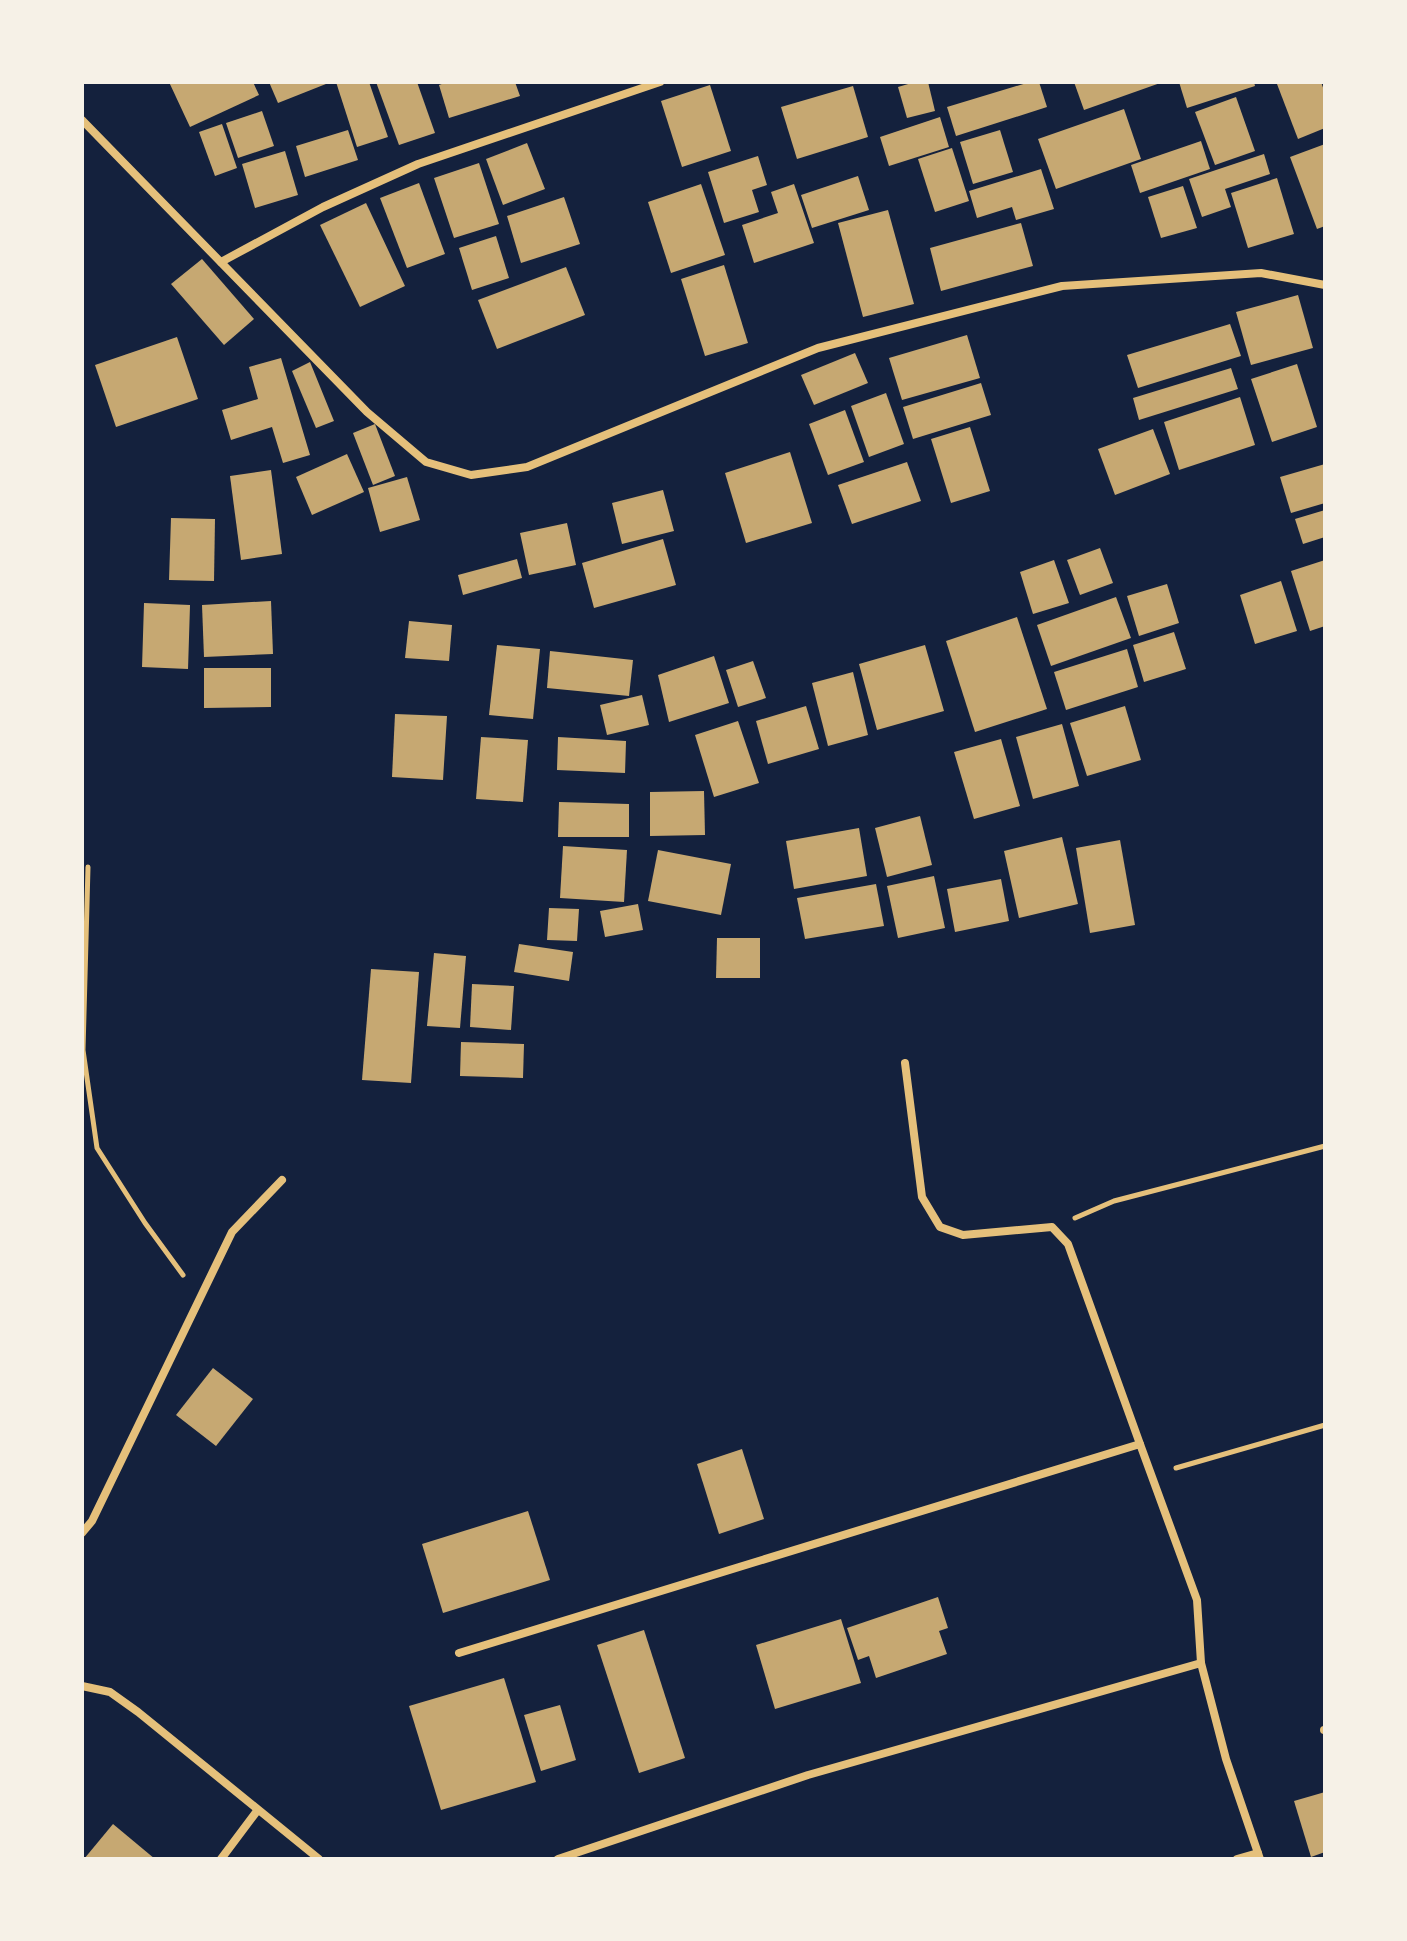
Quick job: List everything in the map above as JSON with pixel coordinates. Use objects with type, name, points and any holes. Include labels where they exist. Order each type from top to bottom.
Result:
[{"type":"street","points":[[221,262],[323,207],[418,164],[660,82]]},
{"type":"street","points":[[82,120],[367,412],[426,462],[471,475],[527,467],[818,348],[1062,286],[1261,273],[1325,285]]},
{"type":"street","points":[[905,1063],[922,1197],[940,1227],[963,1235],[1052,1227],[1068,1244],[1197,1600],[1201,1663],[1219,1735],[1259,1856],[1237,1859]]},
{"type":"street","points":[[82,1533],[92,1521],[232,1232],[282,1180]]},
{"type":"street","points":[[459,1653],[1140,1444]]},
{"type":"street","points":[[558,1859],[808,1775],[1201,1663]]},
{"type":"street","points":[[82,1686],[110,1692],[319,1859]]},
{"type":"street","points":[[221,1859],[257,1811]]},
{"type":"path","points":[[88,867],[83,1050],[97,1148],[145,1223],[200,1299]]},
{"type":"path","points":[[1052,1227],[1114,1201],[1325,1146]]},
{"type":"path","points":[[1150,1476],[1325,1425]]},
{"type":"building","points":[[169,82],[253,82],[259,95],[190,127]]},
{"type":"building","points":[[269,82],[331,82],[278,103]]},
{"type":"building","points":[[336,82],[369,82],[388,137],[357,147]]},
{"type":"building","points":[[376,82],[417,82],[435,133],[399,145]]},
{"type":"building","points":[[447,82],[515,82],[520,96],[449,118],[439,85]]},
{"type":"building","points":[[928,82],[935,111],[907,118],[898,87]]},
{"type":"building","points":[[1039,82],[1047,107],[956,136],[947,107]]},
{"type":"building","points":[[1074,82],[1163,82],[1084,110]]},
{"type":"building","points":[[1179,82],[1254,82],[1255,86],[1187,108]]},
{"type":"building","points":[[1321,82],[1325,93],[1325,128],[1298,139],[1277,84]]},
{"type":"building","points":[[710,85],[731,151],[682,167],[661,101]]},
{"type":"building","points":[[853,86],[868,137],[797,159],[781,107]]},
{"type":"building","points":[[1236,97],[1255,151],[1215,165],[1195,112]]},
{"type":"building","points":[[1124,109],[1141,159],[1056,189],[1038,139]]},
{"type":"building","points":[[262,111],[274,146],[238,158],[226,123]]},
{"type":"building","points":[[940,117],[949,147],[889,166],[880,137]]},
{"type":"building","points":[[222,124],[237,168],[215,176],[199,132]]},
{"type":"building","points":[[348,130],[358,160],[305,177],[296,146]]},
{"type":"building","points":[[1000,130],[1013,172],[973,184],[960,142]]},
{"type":"building","points":[[1201,141],[1210,169],[1140,193],[1131,165]]},
{"type":"building","points":[[527,143],[545,189],[503,205],[486,159]]},
{"type":"building","points":[[1325,144],[1325,226],[1317,229],[1290,157]]},
{"type":"building","points":[[952,148],[969,201],[935,212],[918,159]]},
{"type":"building","points":[[285,151],[298,195],[255,208],[242,164]]},
{"type":"building","points":[[1264,154],[1270,174],[1225,189],[1231,207],[1202,217],[1189,179]]},
{"type":"building","points":[[758,156],[767,185],[752,190],[759,212],[724,223],[708,172]]},
{"type":"building","points":[[479,163],[499,224],[454,238],[434,178]]},
{"type":"building","points":[[1041,169],[1054,209],[1016,220],[1012,207],[977,218],[969,191]]},
{"type":"building","points":[[858,176],[869,210],[812,228],[801,195]]},
{"type":"building","points":[[1277,178],[1294,234],[1248,248],[1231,193]]},
{"type":"building","points":[[419,183],[445,254],[407,268],[380,198]]},
{"type":"building","points":[[701,184],[725,255],[671,273],[648,202]]},
{"type":"building","points":[[794,184],[814,243],[754,263],[742,225],[778,213],[771,192]]},
{"type":"building","points":[[1183,186],[1197,228],[1161,238],[1148,197]]},
{"type":"building","points":[[564,197],[580,244],[521,263],[507,216]]},
{"type":"building","points":[[366,203],[405,286],[360,307],[320,225]]},
{"type":"building","points":[[888,210],[914,304],[863,317],[838,223]]},
{"type":"building","points":[[1021,223],[1033,266],[941,291],[930,248]]},
{"type":"building","points":[[496,236],[509,278],[472,290],[459,248]]},
{"type":"building","points":[[202,259],[254,319],[224,345],[171,284]]},
{"type":"building","points":[[724,265],[748,343],[705,356],[681,279]]},
{"type":"building","points":[[566,267],[585,315],[497,349],[478,300]]},
{"type":"building","points":[[1298,295],[1313,348],[1251,365],[1236,312]]},
{"type":"building","points":[[1230,324],[1241,356],[1138,388],[1127,355]]},
{"type":"building","points":[[967,335],[980,378],[902,400],[889,358]]},
{"type":"building","points":[[177,337],[198,399],[116,427],[95,365]]},
{"type":"building","points":[[855,353],[868,383],[814,405],[801,375]]},
{"type":"building","points":[[281,358],[310,455],[283,463],[272,427],[231,440],[222,410],[258,399],[249,367]]},
{"type":"building","points":[[310,362],[334,421],[316,428],[292,371]]},
{"type":"building","points":[[1297,364],[1317,427],[1272,442],[1251,379]]},
{"type":"building","points":[[1231,368],[1238,389],[1139,420],[1133,398]]},
{"type":"building","points":[[981,383],[991,415],[913,439],[903,407]]},
{"type":"building","points":[[886,393],[904,444],[869,457],[851,406]]},
{"type":"building","points":[[1240,397],[1255,445],[1179,470],[1164,422]]},
{"type":"building","points":[[845,410],[864,462],[828,475],[809,424]]},
{"type":"building","points":[[375,424],[395,476],[373,485],[353,433]]},
{"type":"building","points":[[970,427],[990,491],[951,503],[931,439]]},
{"type":"building","points":[[1153,429],[1170,474],[1115,495],[1098,449]]},
{"type":"building","points":[[790,452],[812,523],[746,543],[725,473]]},
{"type":"building","points":[[347,454],[364,492],[312,515],[296,477]]},
{"type":"building","points":[[907,462],[921,501],[852,524],[838,485]]},
{"type":"building","points":[[1325,464],[1325,503],[1291,513],[1280,477]]},
{"type":"building","points":[[271,470],[282,554],[241,560],[230,476]]},
{"type":"building","points":[[407,477],[420,520],[380,532],[368,488]]},
{"type":"building","points":[[663,490],[674,531],[622,544],[612,503]]},
{"type":"building","points":[[1325,510],[1325,537],[1303,544],[1295,519]]},
{"type":"building","points":[[171,518],[215,519],[214,581],[169,580]]},
{"type":"building","points":[[567,523],[576,565],[529,575],[520,533]]},
{"type":"building","points":[[663,539],[676,585],[594,608],[582,563]]},
{"type":"building","points":[[1100,548],[1113,583],[1080,595],[1067,560]]},
{"type":"building","points":[[517,559],[522,578],[463,595],[458,575]]},
{"type":"building","points":[[1054,560],[1069,603],[1033,614],[1020,572]]},
{"type":"building","points":[[1325,560],[1325,626],[1310,631],[1291,571]]},
{"type":"building","points":[[1281,581],[1297,631],[1255,644],[1240,595]]},
{"type":"building","points":[[1167,584],[1179,623],[1139,636],[1127,596]]},
{"type":"building","points":[[1116,597],[1131,638],[1051,666],[1037,625]]},
{"type":"building","points":[[271,601],[273,654],[204,657],[202,605]]},
{"type":"building","points":[[144,603],[190,605],[188,669],[142,667]]},
{"type":"building","points":[[1017,617],[1047,709],[975,732],[946,641]]},
{"type":"building","points":[[409,621],[452,625],[449,661],[405,658]]},
{"type":"building","points":[[1174,632],[1186,669],[1144,682],[1133,645]]},
{"type":"building","points":[[497,645],[540,649],[533,719],[489,715]]},
{"type":"building","points":[[925,645],[944,711],[877,730],[859,664]]},
{"type":"building","points":[[1127,649],[1138,687],[1066,710],[1054,672]]},
{"type":"building","points":[[550,651],[633,660],[629,696],[547,688]]},
{"type":"building","points":[[714,656],[729,703],[669,722],[658,675]]},
{"type":"building","points":[[753,661],[766,698],[738,707],[726,670]]},
{"type":"building","points":[[204,668],[271,668],[271,707],[204,708]]},
{"type":"building","points":[[853,672],[868,735],[828,746],[812,683]]},
{"type":"building","points":[[642,695],[649,725],[607,735],[600,705]]},
{"type":"building","points":[[806,706],[819,749],[768,764],[756,721]]},
{"type":"building","points":[[1125,706],[1141,760],[1087,776],[1070,723]]},
{"type":"building","points":[[395,714],[447,716],[443,780],[392,777]]},
{"type":"building","points":[[738,721],[759,783],[714,797],[695,735]]},
{"type":"building","points":[[1062,724],[1079,786],[1033,799],[1016,737]]},
{"type":"building","points":[[481,737],[528,740],[523,802],[476,799]]},
{"type":"building","points":[[558,737],[626,741],[625,773],[557,770]]},
{"type":"building","points":[[1001,739],[1020,806],[974,819],[954,752]]},
{"type":"building","points":[[704,791],[705,835],[650,836],[650,792]]},
{"type":"building","points":[[559,802],[629,804],[629,837],[558,837]]},
{"type":"building","points":[[920,816],[932,865],[887,877],[875,828]]},
{"type":"building","points":[[859,828],[867,876],[794,889],[786,841]]},
{"type":"building","points":[[1062,837],[1078,904],[1019,918],[1004,851]]},
{"type":"building","points":[[1120,840],[1135,925],[1090,933],[1076,848]]},
{"type":"building","points":[[563,846],[627,850],[624,902],[560,898]]},
{"type":"building","points":[[658,850],[731,864],[721,915],[648,901]]},
{"type":"building","points":[[934,876],[945,928],[898,938],[887,886]]},
{"type":"building","points":[[1001,879],[1009,921],[955,932],[947,889]]},
{"type":"building","points":[[876,884],[884,926],[805,939],[797,898]]},
{"type":"building","points":[[638,904],[643,930],[605,937],[600,911]]},
{"type":"building","points":[[549,908],[579,909],[577,941],[547,940]]},
{"type":"building","points":[[717,938],[760,938],[760,978],[716,978]]},
{"type":"building","points":[[519,944],[573,952],[569,981],[514,972]]},
{"type":"building","points":[[434,953],[466,956],[460,1028],[427,1026]]},
{"type":"building","points":[[371,969],[419,972],[411,1083],[362,1080]]},
{"type":"building","points":[[472,984],[514,986],[511,1030],[470,1027]]},
{"type":"building","points":[[461,1042],[524,1044],[523,1078],[460,1076]]},
{"type":"building","points":[[213,1368],[253,1399],[216,1446],[176,1415]]},
{"type":"building","points":[[742,1449],[764,1519],[719,1534],[697,1464]]},
{"type":"building","points":[[528,1511],[550,1580],[443,1613],[422,1544]]},
{"type":"building","points":[[938,1597],[948,1628],[939,1631],[947,1654],[876,1678],[869,1656],[858,1660],[847,1628]]},
{"type":"building","points":[[841,1619],[861,1683],[775,1709],[756,1645]]},
{"type":"building","points":[[644,1630],[685,1758],[639,1773],[597,1645]]},
{"type":"building","points":[[504,1678],[536,1782],[441,1810],[409,1706]]},
{"type":"building","points":[[560,1705],[576,1760],[541,1771],[524,1715]]},
{"type":"building","points":[[1325,1792],[1325,1852],[1311,1857],[1294,1801]]},
{"type":"building","points":[[113,1824],[155,1859],[84,1859]]}]
